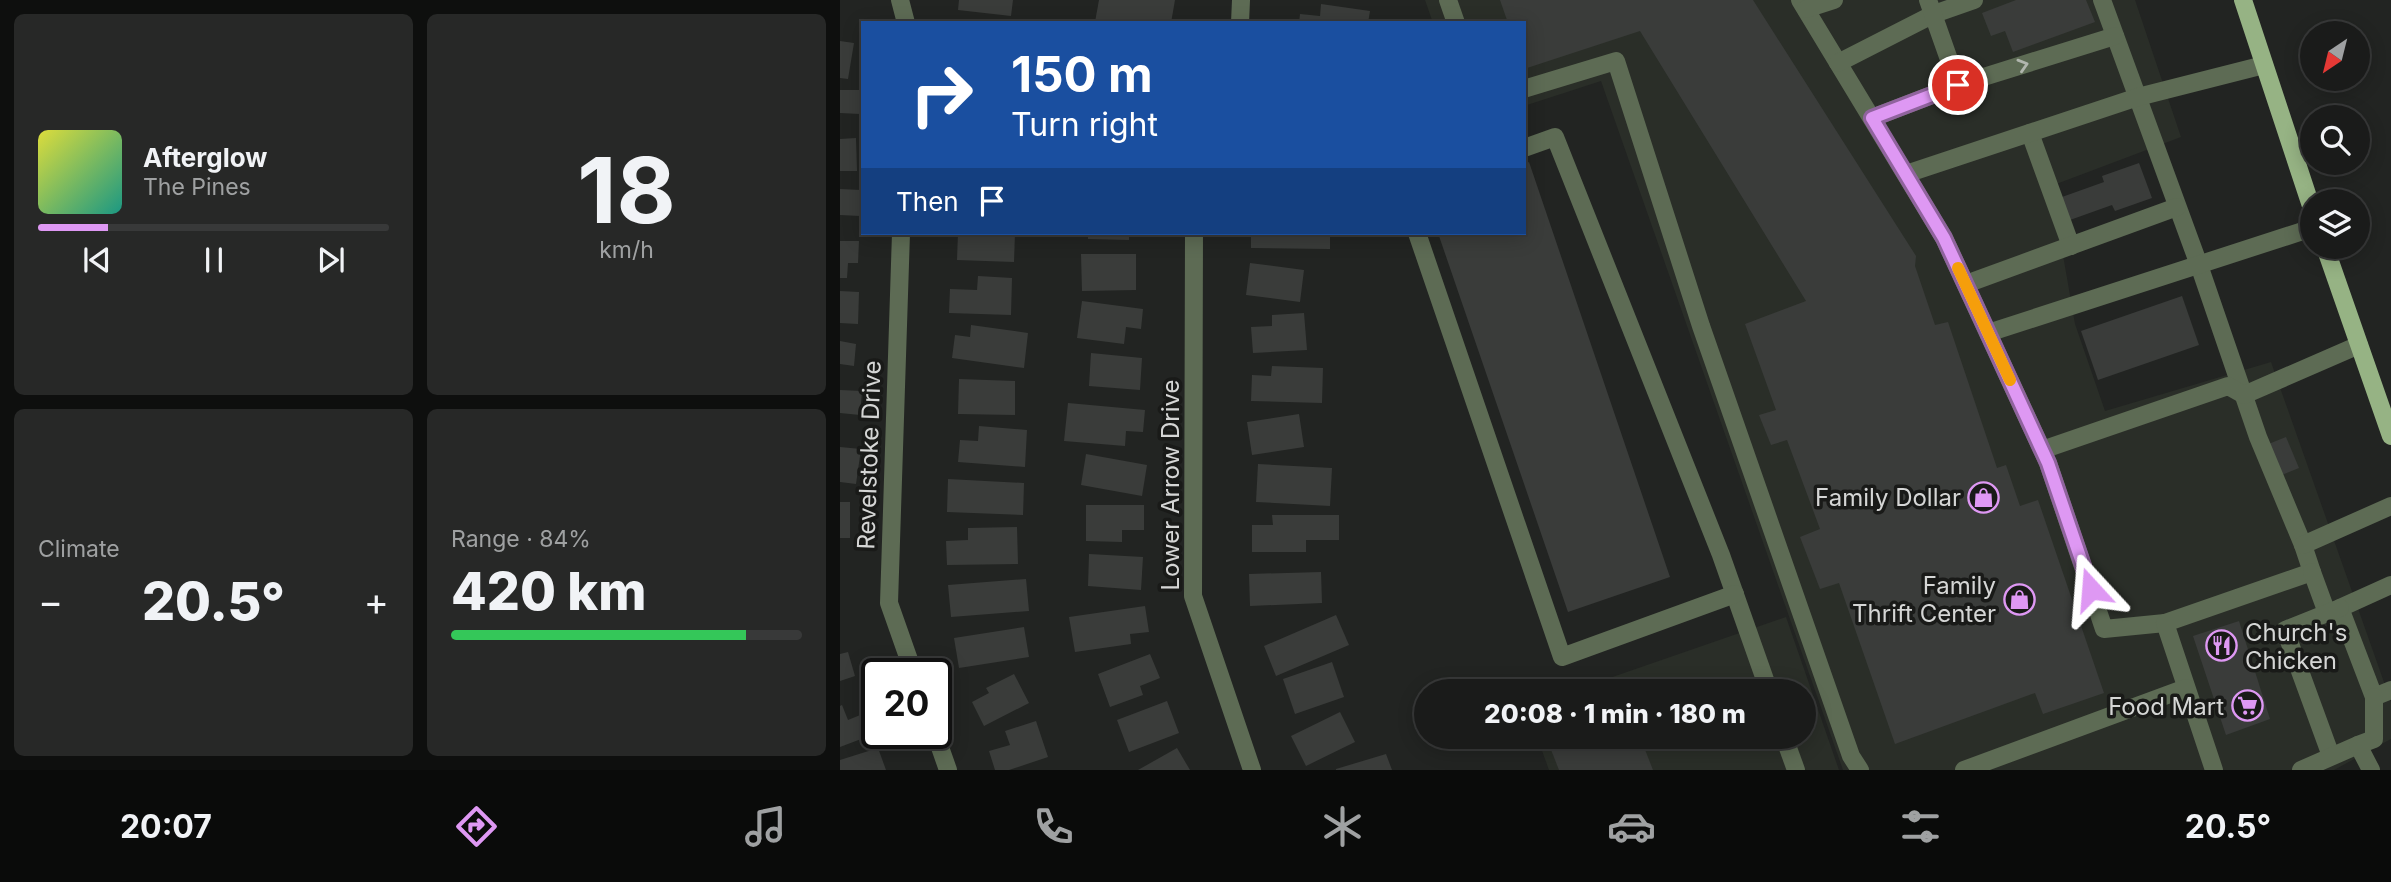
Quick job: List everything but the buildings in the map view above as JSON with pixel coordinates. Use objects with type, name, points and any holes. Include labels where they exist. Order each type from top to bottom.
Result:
[{"type":"main road","points":[[2242,0],[2305,189]]},
{"type":"main road","points":[[2329,259],[2391,436]]},
{"type":"street","points":[[900,0],[905,21]]},
{"type":"street","points":[[1240,21],[1241,0]]},
{"type":"street","points":[[1448,0],[1455,21]]},
{"type":"street","points":[[1834,0],[1803,5],[1944,238],[2042,450],[2104,629],[2165,623],[2312,572]]},
{"type":"street","points":[[1838,63],[1931,7],[1975,0]]},
{"type":"street","points":[[2102,0],[2199,265],[2258,437],[2312,572],[2383,694],[2374,738],[2301,770]]},
{"type":"street","points":[[1931,7],[1958,85]]},
{"type":"street","points":[[1872,118],[1958,85],[2115,36]]},
{"type":"street","points":[[1526,88],[1616,61],[1701,326],[1851,756],[1860,770]]},
{"type":"street","points":[[1906,174],[2138,97],[2264,65]]},
{"type":"street","points":[[2030,133],[2071,246]]},
{"type":"street","points":[[1526,147],[1555,137],[1735,594],[1765,679]]},
{"type":"street","points":[[1966,284],[2177,207]]},
{"type":"street","points":[[1989,333],[2300,232]]},
{"type":"street","name":"Revelstoke Drive","points":[[901,235],[889,603],[908,658]]},
{"type":"street","name":"Lower Arrow Drive","points":[[1194,235],[1193,596],[1252,770]]},
{"type":"street","points":[[1418,235],[1562,657],[1735,594]]},
{"type":"street","points":[[2244,395],[2359,345]]},
{"type":"street","points":[[2042,450],[2228,386],[2244,395]]},
{"type":"street","points":[[2303,545],[2391,506]]},
{"type":"street","points":[[2331,756],[2285,630],[2391,585]]},
{"type":"street","points":[[2165,623],[2214,770]]},
{"type":"street","points":[[1964,770],[2186,688]]},
{"type":"street","points":[[2358,745],[2371,770]]},
{"type":"street","points":[[940,749],[947,770]]},
{"type":"street","points":[[1788,749],[1796,770]]},
{"type":"shaded area","points":[[1425,0],[2135,0],[2181,137],[2051,186],[2075,324],[2105,411],[2271,362],[2391,702],[2391,739],[2334,770],[1843,770],[1816,693],[1816,679],[1811,679],[1601,81],[1526,105],[1526,21],[1432,21]]},
{"type":"shaded area","points":[[1786,617],[1807,679],[1607,679]]},
{"type":"shaded area","points":[[1816,704],[1839,770],[1549,770],[1541,749],[1816,749]]},
{"type":"slow traffic","points":[[1958,268],[2010,380]]},
{"type":"place","name":"Family Dollar","points":[[1984,497]]},
{"type":"place","name":"Family Thrift Center","points":[[2019,599]]},
{"type":"place","name":"Church's Chicken","points":[[2222,646]]},
{"type":"place","name":"Food Mart","points":[[2247,706]]},
{"type":"route","points":[[1958,85],[1872,118],[1944,238],[2048,463],[2091,589]]}]
